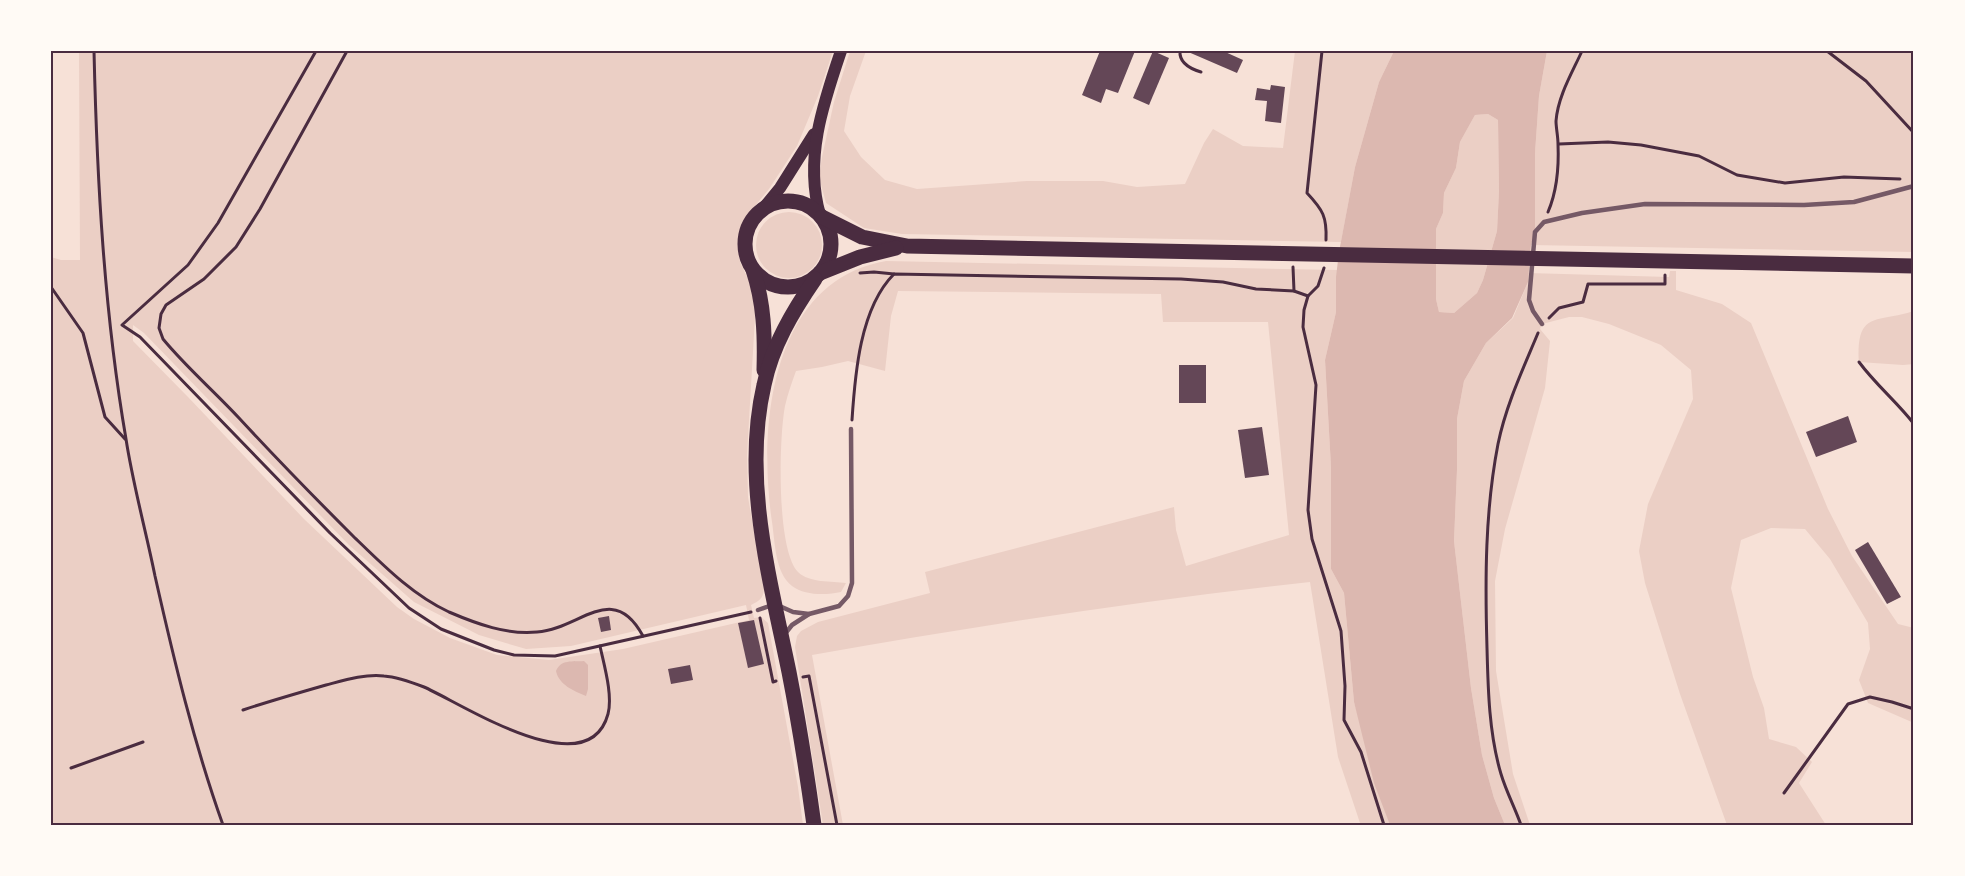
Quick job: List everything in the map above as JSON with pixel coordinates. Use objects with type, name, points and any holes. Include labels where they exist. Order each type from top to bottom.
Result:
[{"type":"highway","points":[[814,825],[808,779],[762,531],[756,477],[758,424],[764,382],[765,330],[763,308],[747,257],[745,243],[747,231],[753,219],[762,210],[775,203],[789,201],[802,204],[862,237],[908,246],[1294,260],[1573,260],[1914,266]]},
{"type":"highway","points":[[764,382],[789,320],[827,262],[831,250],[831,237],[821,216]]},
{"type":"highway","points":[[752,268],[761,278],[771,284],[796,287],[860,257],[908,246]]},
{"type":"main road","points":[[821,216],[813,185],[817,130],[842,51]]},
{"type":"main road","points":[[762,210],[780,188],[817,130]]},
{"type":"lane","points":[[1542,324],[1529,300],[1534,232],[1544,222],[1582,213],[1645,204],[1804,205],[1854,202],[1914,186]]},
{"type":"lane","points":[[782,639],[792,625],[809,614],[839,606],[848,596],[852,583],[851,429]]},
{"type":"lane","points":[[758,610],[775,604],[793,612],[809,614]]},
{"type":"path","points":[[94,51],[101,214],[112,345],[126,440],[174,662],[208,785],[223,825]]},
{"type":"path","points":[[316,51],[218,223],[188,265],[122,325],[140,337],[330,533],[409,608],[441,629],[494,651],[514,655],[555,656],[758,610]]},
{"type":"path","points":[[347,51],[260,209],[236,247],[204,279],[166,305],[159,322],[163,339],[345,527],[397,577],[447,611],[491,628],[536,633],[573,623],[595,610],[611,609],[628,615],[636,622],[644,636]]},
{"type":"path","points":[[1180,51],[1183,62],[1201,72]]},
{"type":"path","points":[[1322,51],[1308,193],[1320,207],[1327,221],[1325,250]]},
{"type":"path","points":[[1544,222],[1555,196],[1558,144],[1556,121],[1559,105],[1582,51]]},
{"type":"path","points":[[1827,51],[1866,81],[1914,133]]},
{"type":"path","points":[[1558,144],[1608,142],[1641,145],[1699,156],[1737,175],[1785,183],[1844,177],[1902,179]]},
{"type":"path","points":[[1294,260],[1294,291]]},
{"type":"path","points":[[1325,261],[1318,286],[1308,296],[1304,310],[1303,327],[1316,385],[1308,510],[1312,538],[1341,631],[1345,686],[1344,720],[1361,752],[1384,825]]},
{"type":"path","points":[[1521,825],[1501,774],[1492,726],[1488,682],[1486,549],[1498,442],[1510,403],[1542,324],[1559,308],[1582,302],[1588,284],[1665,284],[1665,273]]},
{"type":"path","points":[[851,429],[854,384],[871,310],[885,284],[894,274],[1181,279],[1223,282],[1256,289],[1294,291],[1308,296]]},
{"type":"path","points":[[51,287],[83,333],[105,417],[126,440]]},
{"type":"path","points":[[1859,362],[1875,382],[1899,404],[1914,424]]},
{"type":"path","points":[[243,710],[362,676],[386,676],[425,688],[499,725],[545,742],[564,744],[584,741],[603,727],[609,713],[610,699],[600,646]]},
{"type":"path","points":[[1784,793],[1848,704],[1870,697],[1914,709]]},
{"type":"path","points":[[71,768],[143,742]]},
{"type":"shaded area","points":[[79,51],[833,51],[818,96],[797,146],[769,189],[749,213],[738,235],[740,262],[749,281],[755,317],[747,455],[748,497],[764,589],[760,599],[751,605],[754,618],[761,617],[768,623],[803,825],[51,825],[51,257],[61,260],[80,260]],"holes":[[[133,325],[144,333],[349,545],[414,602],[479,635],[526,649],[571,646],[746,605],[749,620],[623,649],[549,660],[497,655],[450,638],[397,607],[304,519],[133,341]]]},
{"type":"shaded area","points":[[850,51],[866,51],[850,96],[844,131],[861,157],[885,180],[917,189],[1027,181],[1103,181],[1137,187],[1185,184],[1213,129],[1243,146],[1283,148],[1295,51],[1394,51],[1379,82],[1355,167],[1341,242],[902,234],[864,228],[826,203],[819,177],[834,102]]},
{"type":"shaded area","points":[[1394,51],[1547,51],[1539,96],[1535,153],[1535,232],[1531,245],[1528,282],[1512,318],[1486,343],[1464,381],[1457,419],[1454,541],[1471,688],[1482,755],[1494,798],[1505,825],[1390,825],[1374,783],[1354,702],[1344,593],[1331,569],[1331,467],[1325,360],[1336,312],[1339,252],[1355,167],[1379,82]],"holes":[[[1488,114],[1498,120],[1497,231],[1483,280],[1477,293],[1454,313],[1439,312],[1436,299],[1436,229],[1443,213],[1444,193],[1456,168],[1460,142],[1475,115]]]},
{"type":"shaded area","points":[[1547,51],[1914,51],[1914,252],[1531,245],[1535,232],[1535,153],[1539,96]]},
{"type":"shaded area","points":[[1488,114],[1498,120],[1497,231],[1477,293],[1454,313],[1439,312],[1436,299],[1436,229],[1443,213],[1444,193],[1456,168],[1460,142],[1475,115]]},
{"type":"shaded area","points":[[783,212],[795,212],[813,221],[820,232],[822,245],[820,258],[813,269],[802,276],[783,278],[770,273],[761,264],[756,251],[756,239],[761,226],[770,217]]},
{"type":"shaded area","points":[[886,261],[1337,270],[1336,312],[1325,360],[1331,467],[1331,569],[1344,593],[1354,702],[1390,825],[1357,825],[1360,823],[1338,757],[1310,582],[1060,614],[812,655],[843,825],[823,825],[795,647],[797,636],[801,631],[818,622],[930,593],[925,572],[1174,507],[1176,530],[1186,566],[1289,535],[1268,322],[1163,322],[1161,294],[898,291],[891,316],[885,371],[848,361],[796,371],[785,406],[781,442],[781,492],[786,541],[791,560],[803,576],[814,580],[846,583],[841,592],[829,594],[803,592],[792,586],[782,573],[777,557],[768,485],[771,403],[780,364],[795,328],[817,297],[847,274]]},
{"type":"shaded area","points":[[1670,271],[1676,271],[1676,290],[1722,304],[1751,323],[1828,509],[1852,556],[1898,624],[1914,628],[1914,723],[1868,703],[1859,680],[1870,649],[1868,623],[1830,559],[1805,529],[1771,528],[1741,540],[1731,588],[1753,677],[1764,708],[1769,739],[1796,747],[1812,762],[1799,783],[1826,825],[1727,825],[1680,694],[1645,583],[1639,551],[1648,504],[1693,399],[1691,370],[1661,345],[1609,324],[1582,317],[1569,317],[1542,324],[1540,329],[1550,341],[1545,388],[1505,529],[1495,581],[1496,671],[1513,774],[1530,825],[1505,825],[1494,798],[1482,755],[1471,688],[1454,541],[1457,419],[1464,381],[1486,343],[1513,318],[1528,282],[1528,273],[1669,277]]},
{"type":"shaded area","points":[[1914,311],[1914,364],[1859,362],[1859,345],[1865,326],[1880,319]]},
{"type":"shaded area","points":[[584,661],[588,665],[586,696],[564,684],[556,671],[564,663]]},
{"type":"building","points":[[1100,51],[1135,51],[1118,93],[1106,89],[1101,103],[1082,95]]},
{"type":"building","points":[[1153,51],[1169,58],[1149,105],[1133,98]]},
{"type":"building","points":[[1186,51],[1223,51],[1243,60],[1237,73]]},
{"type":"building","points":[[1271,85],[1285,87],[1281,123],[1265,121],[1267,101],[1255,100],[1257,88],[1270,90]]},
{"type":"building","points":[[1179,365],[1206,365],[1206,403],[1179,403]]},
{"type":"building","points":[[1848,416],[1857,442],[1816,457],[1806,432]]},
{"type":"building","points":[[1262,427],[1269,475],[1245,478],[1238,430]]},
{"type":"building","points":[[1868,542],[1901,597],[1887,604],[1855,550]]},
{"type":"building","points":[[609,616],[611,630],[601,632],[598,618]]},
{"type":"building","points":[[754,620],[764,664],[748,668],[738,623]]},
{"type":"building","points":[[690,665],[693,680],[671,684],[668,669]]}]
